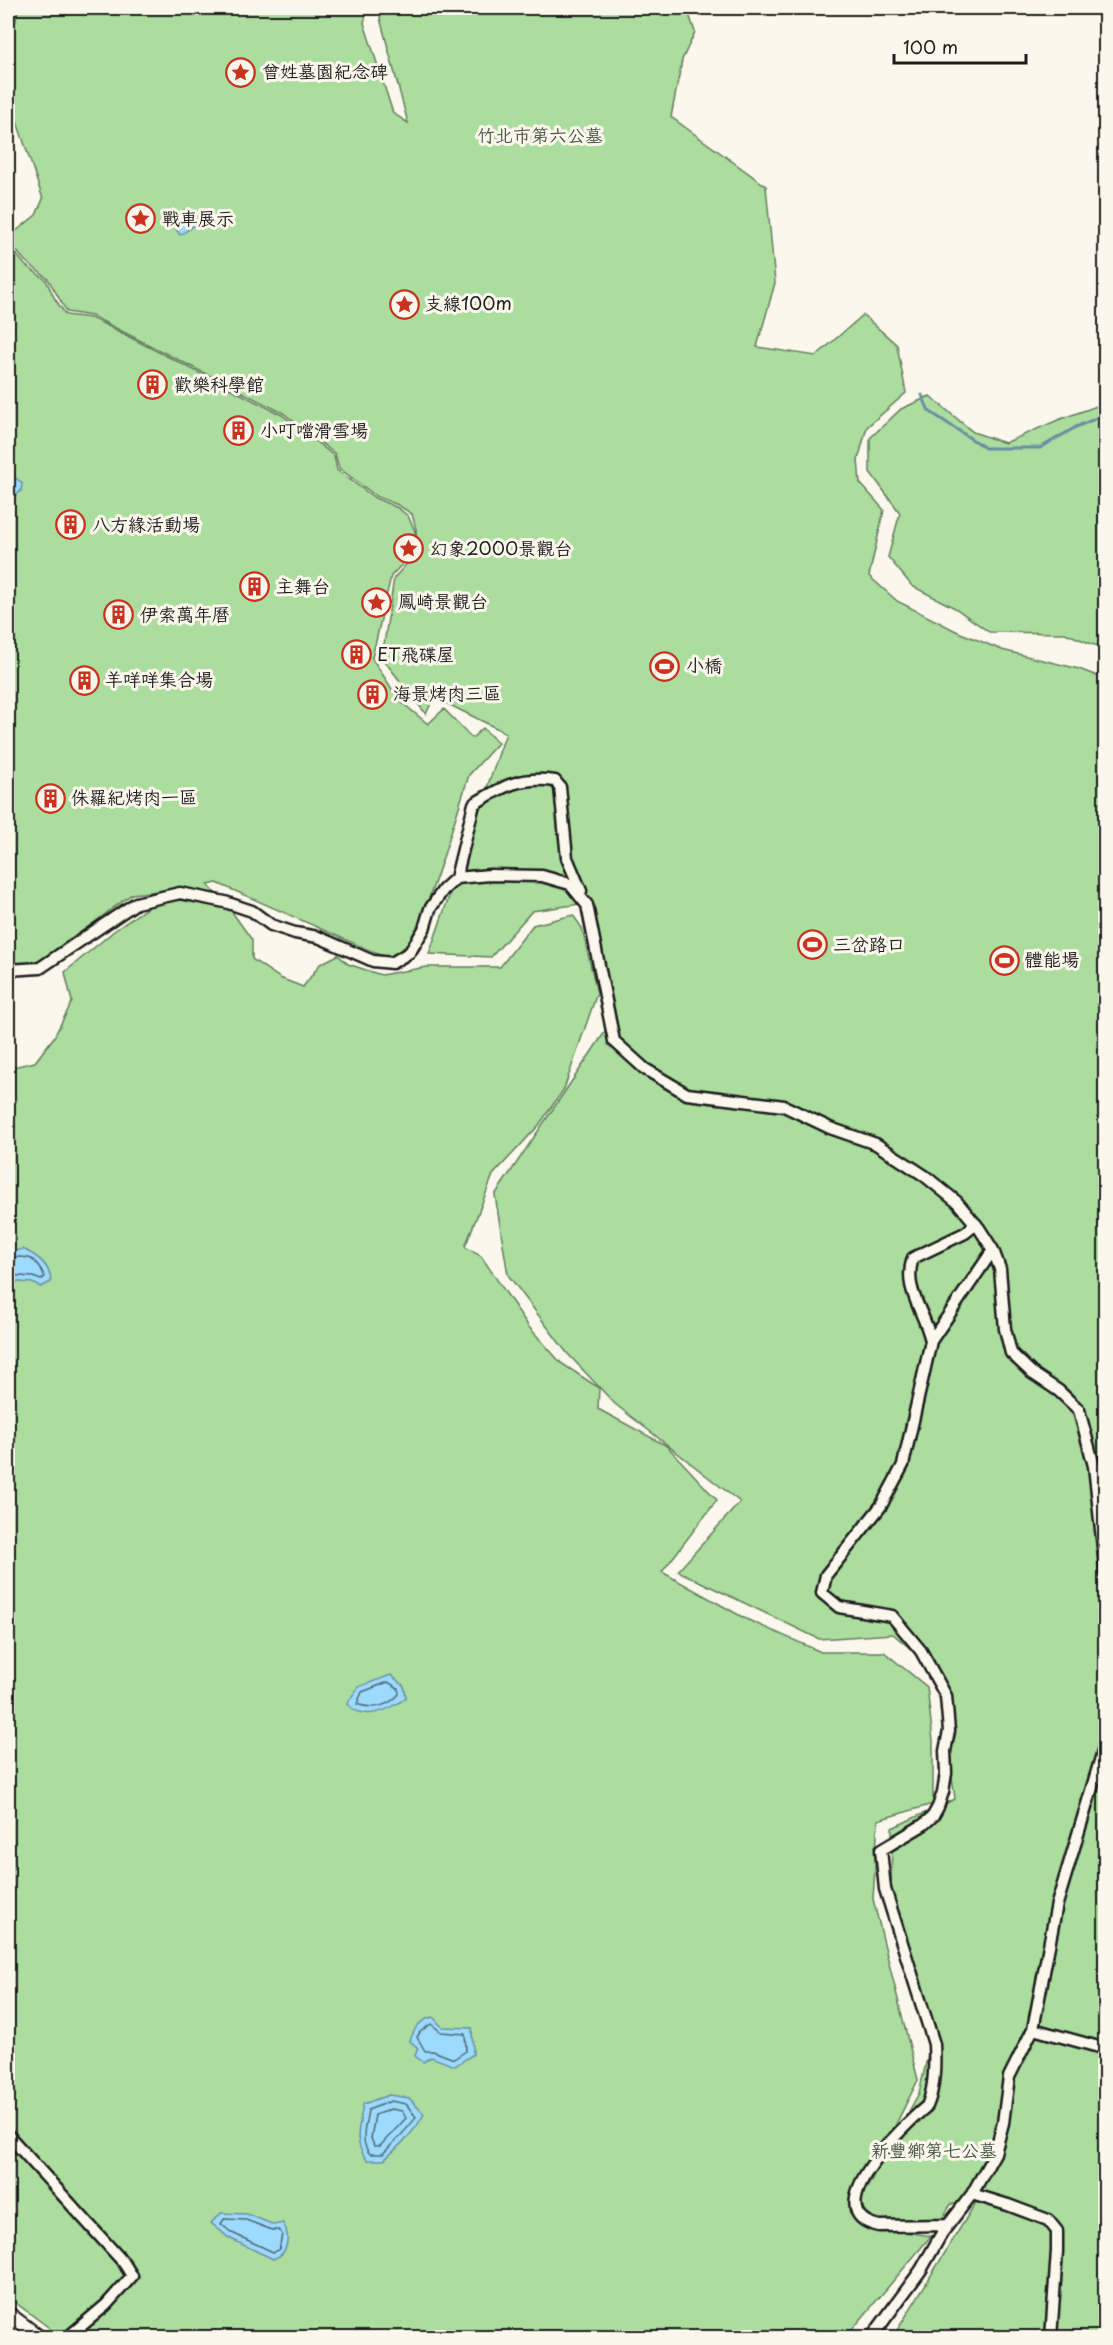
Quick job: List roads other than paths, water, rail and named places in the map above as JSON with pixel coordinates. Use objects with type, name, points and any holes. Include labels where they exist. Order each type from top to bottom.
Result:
[{"type":"street","points":[[11,971],[40,968],[136,903],[180,893],[225,902],[252,911],[271,925],[318,937],[373,961],[392,963],[410,952],[424,929],[430,909],[443,890],[456,878],[474,804],[493,792],[523,779],[555,781],[560,787],[567,858],[587,905],[614,1041],[645,1069],[687,1094],[784,1106],[830,1128],[876,1144],[925,1176],[957,1202],[976,1224],[993,1250],[1000,1269],[1005,1329],[1011,1353],[1032,1373],[1059,1391],[1079,1410],[1094,1466],[1106,1575]]},
{"type":"street","points":[[456,878],[490,875],[542,876],[570,884],[587,905]]},
{"type":"street","points":[[931,1341],[928,1327],[911,1290],[909,1271],[913,1258],[965,1233],[976,1224]]},
{"type":"street","points":[[948,2225],[879,2226],[868,2224],[860,2219],[856,2211],[855,2196],[874,2159],[927,2106],[932,2095],[934,2044],[885,1889],[881,1850],[923,1824],[933,1816],[938,1807],[944,1792],[946,1773],[945,1751],[948,1731],[946,1696],[921,1651],[892,1616],[839,1607],[822,1593],[826,1575],[881,1506],[903,1465],[931,1341],[993,1250]]},
{"type":"street","points":[[871,2337],[921,2270],[948,2225],[972,2194],[995,2153],[1003,2123],[1009,2077],[1033,2029],[1057,1904],[1106,1741]]},
{"type":"street","points":[[1091,1785],[1106,1770]]},
{"type":"street","points":[[1033,2029],[1106,2049]]},
{"type":"street","points":[[8,2135],[124,2263],[132,2277],[106,2305],[67,2337]]},
{"type":"street","points":[[972,2194],[1048,2220],[1056,2231],[1052,2337]]},
{"type":"street","points":[[8,2313],[41,2337]]},
{"type":"water","points":[[184,210],[195,225],[180,235],[170,220]]},
{"type":"water","points":[[8,472],[22,483],[21,491],[8,501]]},
{"type":"water","points":[[23,1249],[45,1265],[51,1282],[41,1287],[32,1283],[8,1281],[8,1253]]},
{"type":"water","points":[[391,1675],[404,1686],[406,1698],[384,1710],[369,1714],[354,1710],[347,1704],[358,1687]]},
{"type":"water","points":[[433,2017],[442,2027],[472,2028],[473,2054],[455,2066],[431,2057],[423,2062],[415,2056],[418,2048],[410,2041],[413,2033],[421,2023]]},
{"type":"water","points":[[389,2095],[409,2098],[424,2114],[411,2133],[384,2160],[367,2160],[358,2140],[363,2104]]},
{"type":"water","points":[[221,2213],[247,2214],[274,2225],[283,2223],[287,2233],[285,2249],[273,2259],[229,2238],[211,2223]]},
{"type":"waterway","points":[[922,395],[929,411],[985,448],[1040,448],[1076,427],[1106,414]]},
{"type":"place","name":"曾姓墓園紀念碑","points":[[241,72]]},
{"type":"place","name":"戰車展示","points":[[141,219]]},
{"type":"place","name":"支線100m","points":[[404,304]]},
{"type":"place","name":"歡樂科學館","points":[[153,385]]},
{"type":"place","name":"小叮噹滑雪場","points":[[239,431]]},
{"type":"place","name":"八方緣活動場","points":[[71,525]]},
{"type":"place","name":"幻象2000景觀台","points":[[409,549]]},
{"type":"place","name":"主舞台","points":[[255,587]]},
{"type":"place","name":"鳳崎景觀台","points":[[377,602]]},
{"type":"place","name":"伊索萬年曆","points":[[119,615]]},
{"type":"place","name":"ET飛碟屋","points":[[356,655]]},
{"type":"place","name":"小橋","points":[[665,666]]},
{"type":"place","name":"羊咩咩集合場","points":[[84,680]]},
{"type":"place","name":"海景烤肉三區","points":[[372,694]]},
{"type":"place","name":"侏羅紀烤肉一區","points":[[50,798]]},
{"type":"place","name":"三岔路口","points":[[812,945]]},
{"type":"place","name":"體能場","points":[[1004,960]]},
{"type":"park label","name":"竹北市第六公墓","points":[[540,136]]},
{"type":"park label","name":"新豐鄉第七公墓","points":[[934,2151]]}]
